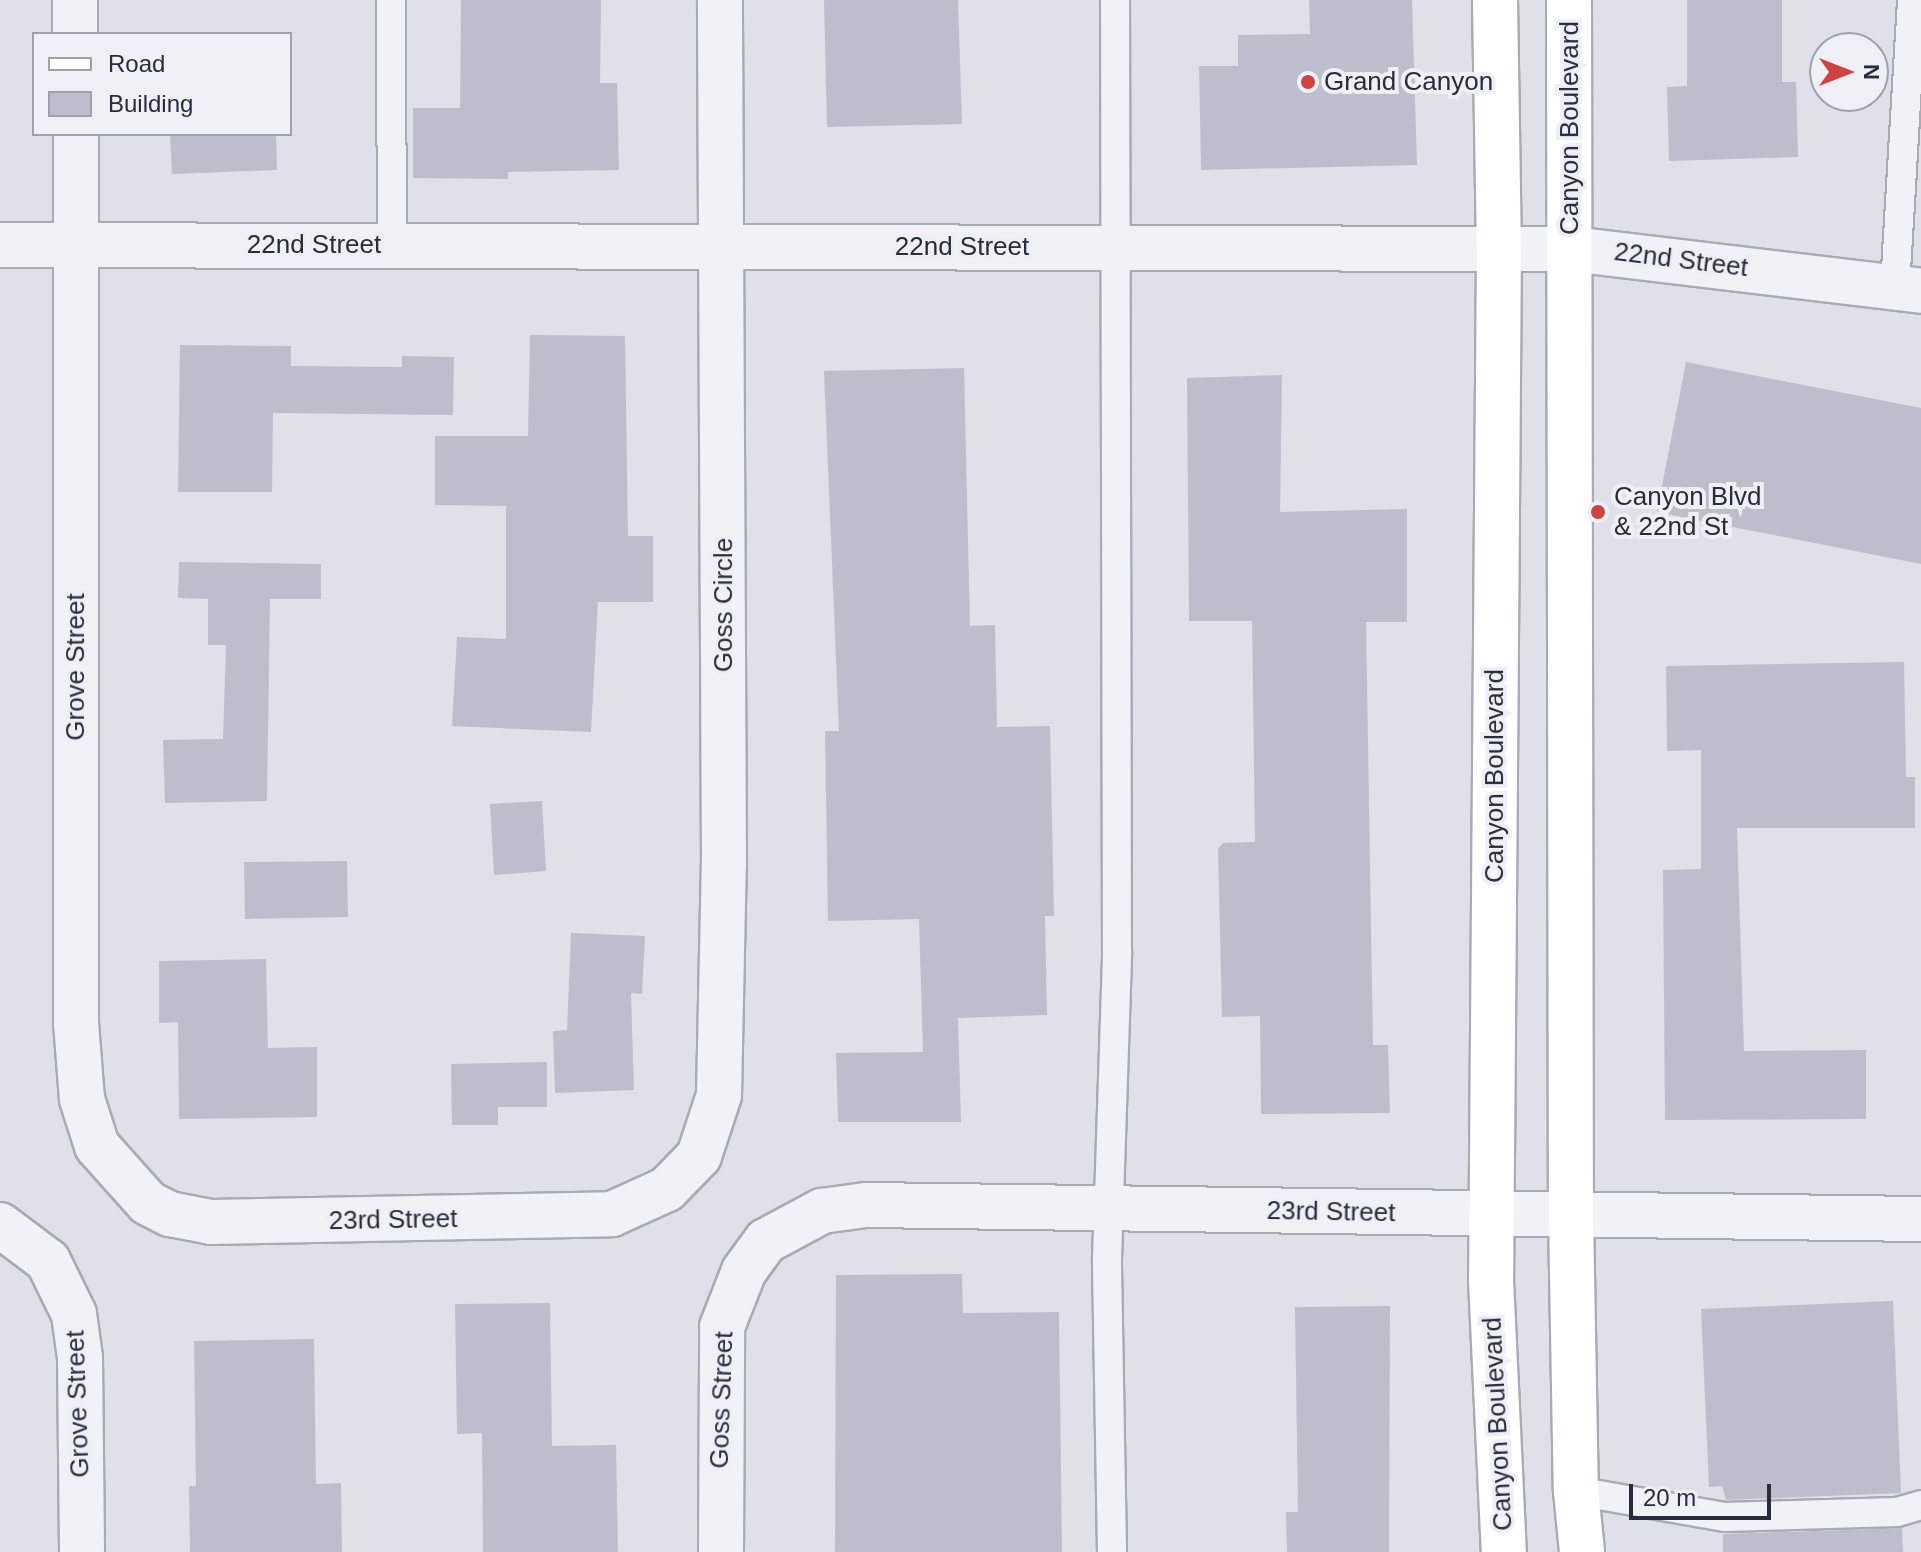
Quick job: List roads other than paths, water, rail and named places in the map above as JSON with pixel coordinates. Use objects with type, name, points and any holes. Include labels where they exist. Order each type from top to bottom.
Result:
[{"type":"main road","name":"Canyon Boulevard","points":[[1495,0],[1499,249],[1491,1214],[1497,1472],[1504,1552]]},
{"type":"main road","name":"Canyon Boulevard","points":[[1569,0],[1571,1215],[1576,1491],[1582,1552]]},
{"type":"street","points":[[75,0],[75,32]]},
{"type":"street","name":"Goss Circle","points":[[663,1192],[699,1156],[719,1095],[724,864],[720,0]]},
{"type":"street","name":"Grove Street","points":[[76,136],[76,1023],[89,1131],[130,1185]]},
{"type":"street","name":"22nd Street","points":[[0,245],[1571,249],[1908,289]]},
{"type":"street","name":"23rd Street","points":[[130,1185],[170,1214],[244,1223],[612,1214],[663,1192]]},
{"type":"street","name":"23rd Street","points":[[755,1255],[766,1241],[822,1211],[866,1205],[1921,1219]]},
{"type":"street","name":"Grove Street","points":[[0,1225],[48,1261],[77,1327],[82,1552]]},
{"type":"street","name":"Goss Street","points":[[721,1552],[722,1327],[755,1255]]},
{"type":"lane","points":[[391,0],[392,246]]},
{"type":"lane","points":[[1112,1552],[1108,1208],[1117,951],[1115,0]]},
{"type":"lane","points":[[1908,289],[1912,0]]},
{"type":"lane","points":[[1576,1491],[1725,1517],[1897,1512],[1921,1505]]},
{"type":"place","name":"Grand Canyon","points":[[1308,82]]},
{"type":"place","name":"Canyon Blvd & 22nd St","points":[[1598,512]]}]
